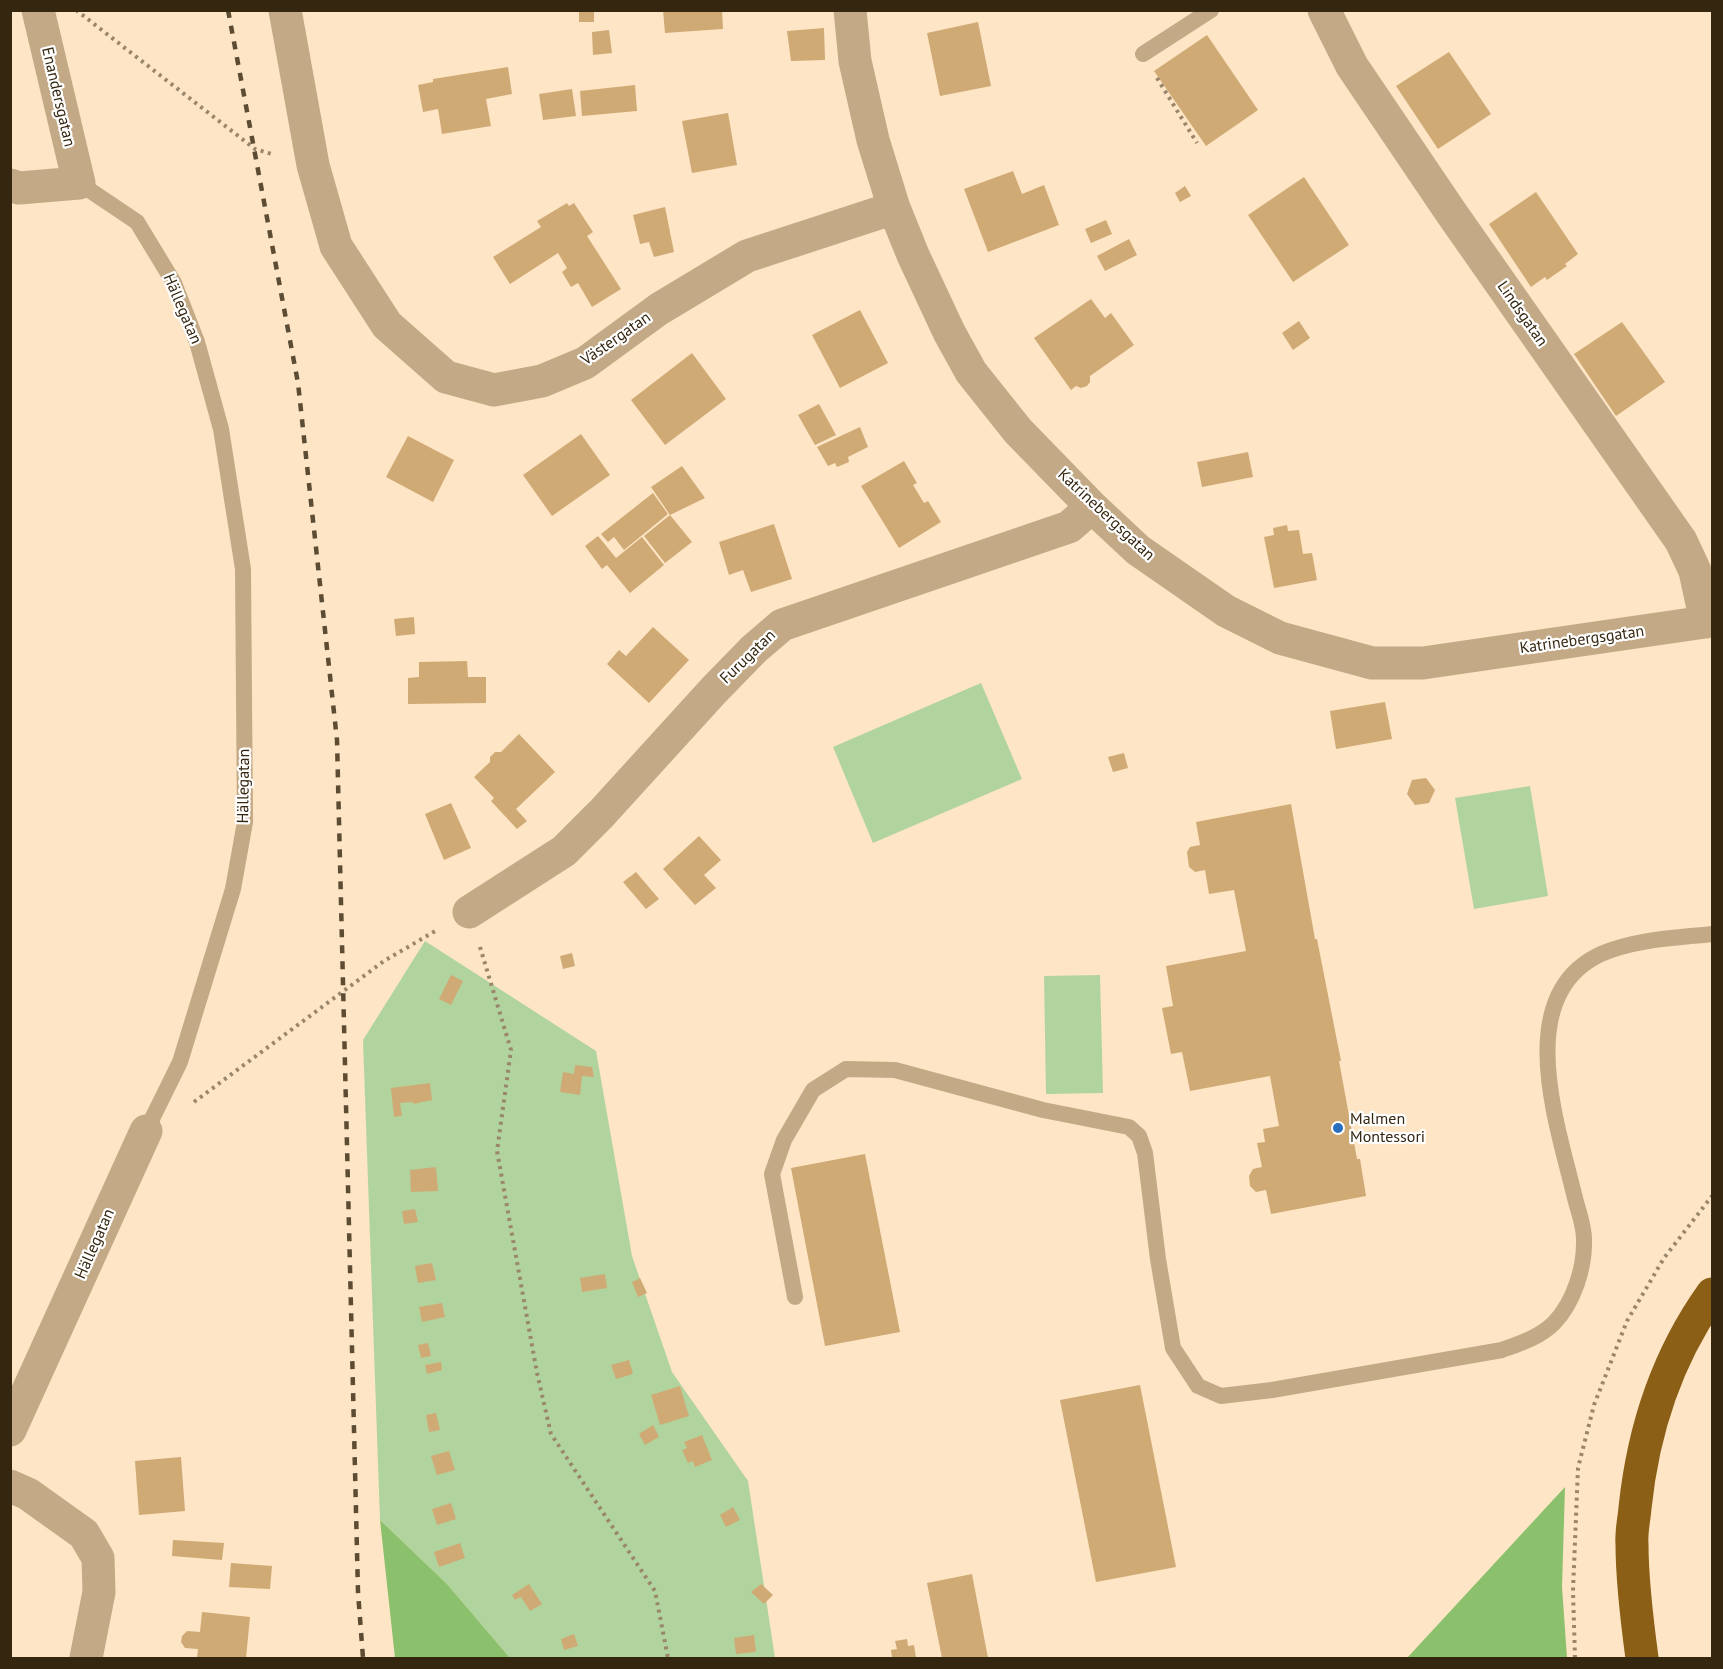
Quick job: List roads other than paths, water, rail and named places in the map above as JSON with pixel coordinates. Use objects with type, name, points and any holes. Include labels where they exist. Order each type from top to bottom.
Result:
[{"type":"highway","points":[[1642,1659],[1632,1542],[1637,1488],[1649,1427],[1668,1373],[1696,1318],[1713,1294]]},
{"type":"street","name":"Enandersgatan","points":[[38,10],[79,183]]},
{"type":"street","name":"Västergatan","points":[[285,10],[313,165],[336,246],[387,325],[446,377],[494,390],[542,381],[585,363],[659,309],[747,256],[894,208]]},
{"type":"street","name":"Katrinebergsgatan","points":[[850,10],[855,61],[873,140],[894,208],[949,332],[971,372],[1018,431],[1092,507],[1138,550],[1226,611],[1280,638],[1372,663],[1423,663],[1709,621]]},
{"type":"street","name":"Lindsgatan","points":[[1324,10],[1352,66],[1681,542],[1695,571],[1709,621]]},
{"type":"street","points":[[10,185],[19,188],[79,183]]},
{"type":"street","name":"Furugatan","points":[[469,912],[564,851],[602,813],[714,690],[754,649],[782,625],[1069,527],[1092,507]]},
{"type":"street","name":"Hällegatan","points":[[10,1430],[147,1131]]},
{"type":"street","points":[[10,1486],[28,1494],[84,1534],[98,1558],[99,1592],[86,1659]]},
{"type":"lane","points":[[1143,54],[1211,10]]},
{"type":"lane","name":"Hällegatan","points":[[79,183],[137,222],[174,283],[197,342],[221,429],[243,569],[245,822],[233,889],[180,1062],[147,1131]]},
{"type":"lane","points":[[795,1298],[772,1174],[784,1140],[813,1090],[846,1069],[895,1070],[1043,1110],[1128,1127],[1139,1136],[1145,1153],[1158,1259],[1173,1348],[1198,1386],[1221,1396],[1272,1390],[1502,1350],[1534,1338],[1553,1323],[1566,1308],[1576,1285],[1582,1260],[1584,1237],[1554,1113],[1548,1064],[1548,1025],[1559,993],[1572,973],[1600,954],[1631,945],[1713,934]]},
{"type":"railway","points":[[228,10],[298,383],[337,740],[358,1592],[363,1658]]},
{"type":"place","name":"Malmen Montessori","points":[[1338,1128]]}]
